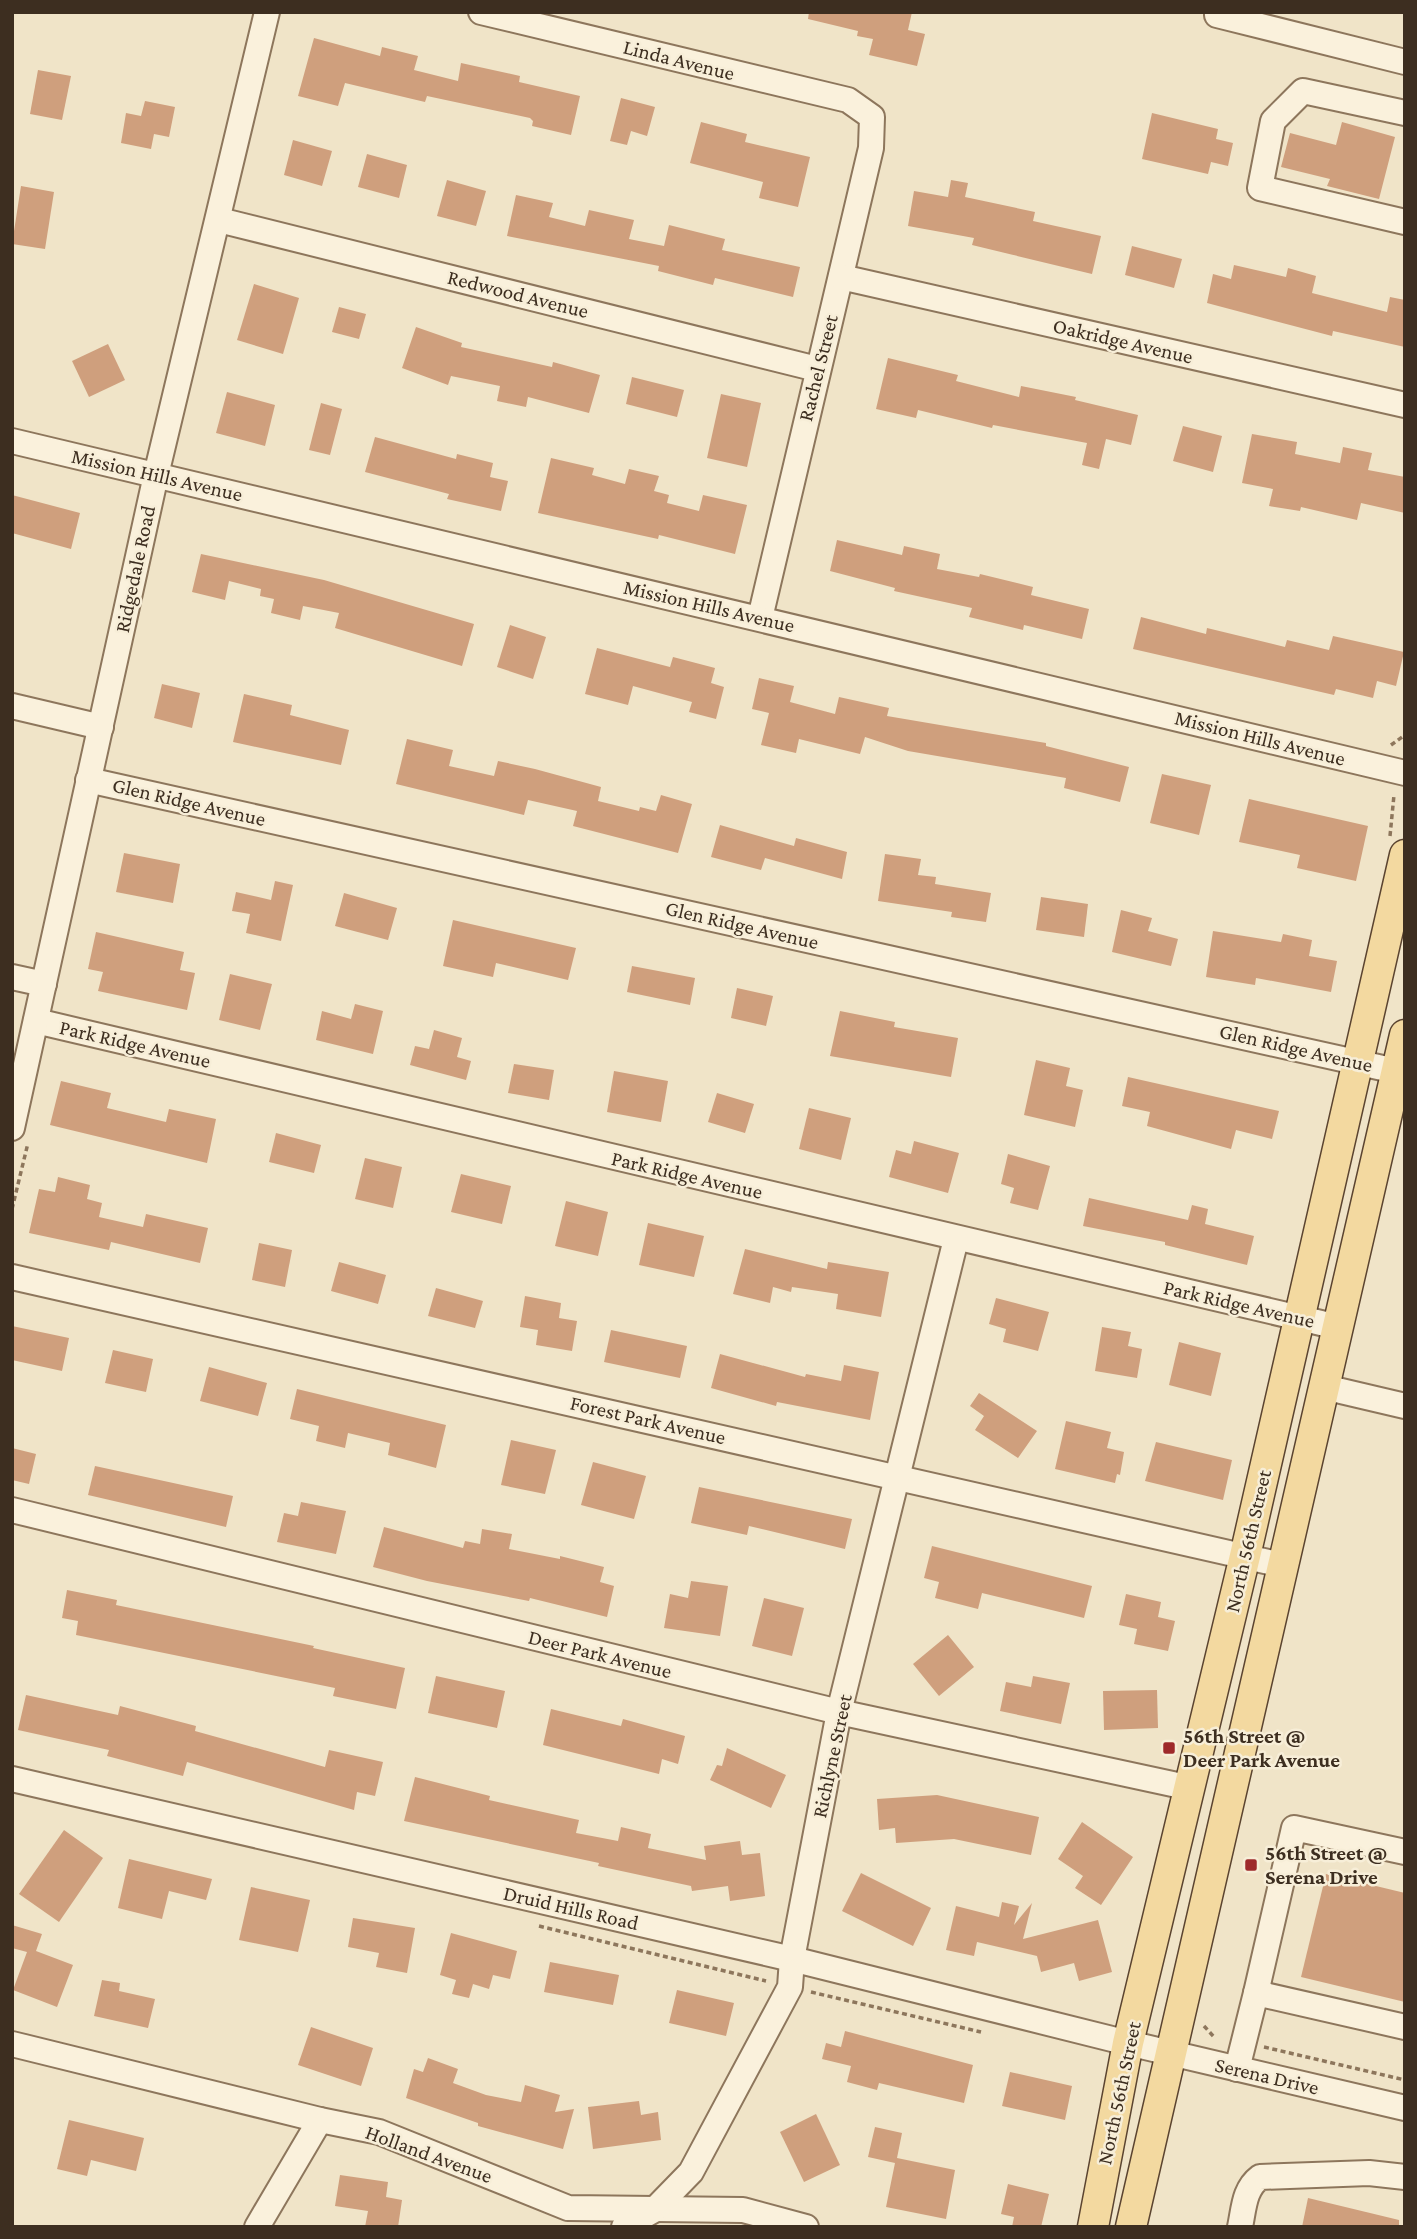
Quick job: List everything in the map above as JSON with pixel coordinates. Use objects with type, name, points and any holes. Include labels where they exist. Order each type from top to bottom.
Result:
[{"type":"main road","name":"North 56th Street","points":[[1093,2227],[1128,2043],[1191,1788],[1405,855]]},
{"type":"main road","name":"North 56th Street","points":[[1131,2227],[1405,1035]]},
{"type":"street","name":"Ridgedale Road","points":[[12,1128],[156,475],[267,12]]},
{"type":"street","name":"Linda Avenue","points":[[481,12],[848,100],[872,117]]},
{"type":"street","points":[[1217,15],[1405,62]]},
{"type":"street","points":[[1405,113],[1303,91],[1273,121],[1260,188],[1405,222]]},
{"type":"street","name":"Rachel Street","points":[[760,618],[871,148],[872,117]]},
{"type":"street","name":"Redwood Avenue","points":[[219,220],[817,369]]},
{"type":"street","name":"Oakridge Avenue","points":[[841,277],[1405,405]]},
{"type":"street","name":"Mission Hills Avenue","points":[[12,441],[1405,773]]},
{"type":"street","points":[[12,706],[100,727]]},
{"type":"street","name":"Glen Ridge Avenue","points":[[88,780],[1396,1071]]},
{"type":"street","points":[[12,976],[44,984]]},
{"type":"street","name":"Park Ridge Avenue","points":[[36,1021],[1338,1327]]},
{"type":"street","name":"Richlyne Street","points":[[624,2227],[654,2210],[691,2172],[790,1987],[792,1959],[839,1712],[956,1239]]},
{"type":"street","name":"Forest Park Avenue","points":[[12,1277],[1282,1565]]},
{"type":"street","points":[[1324,1387],[1405,1406]]},
{"type":"street","name":"Deer Park Avenue","points":[[12,1510],[839,1712],[1191,1788]]},
{"type":"street","name":"Druid Hills Road","points":[[12,1779],[792,1959],[1128,2043]]},
{"type":"street","points":[[1237,2069],[1294,1828],[1405,1852]]},
{"type":"street","points":[[1256,1993],[1405,2026]]},
{"type":"street","name":"Serena Drive","points":[[1128,2043],[1405,2108]]},
{"type":"street","name":"Holland Avenue","points":[[12,2044],[379,2132],[568,2208],[743,2210],[806,2227]]},
{"type":"street","points":[[257,2227],[320,2120]]},
{"type":"street","points":[[1240,2227],[1247,2194],[1260,2177],[1369,2173],[1405,2177]]},
{"type":"path","points":[[1393,744],[1405,735]]},
{"type":"path","points":[[790,1987],[986,2033]]},
{"type":"path","points":[[1203,2025],[1216,2039],[1405,2080]]},
{"type":"building","points":[[809,12],[912,12],[908,30],[925,34],[917,66],[869,55],[873,39],[857,36],[858,31],[808,19]]},
{"type":"building","points":[[314,38],[380,56],[382,47],[418,56],[414,70],[458,81],[461,63],[520,76],[519,82],[580,96],[571,135],[532,126],[533,121],[530,118],[427,96],[425,102],[345,83],[338,106],[298,96]]},
{"type":"building","points":[[38,70],[71,76],[62,120],[30,114]]},
{"type":"building","points":[[621,98],[655,107],[647,136],[631,131],[627,145],[610,141]]},
{"type":"building","points":[[145,101],[175,107],[169,137],[154,134],[151,149],[121,143],[126,113],[141,116]]},
{"type":"building","points":[[1152,113],[1218,129],[1216,139],[1233,143],[1228,166],[1211,162],[1208,174],[1142,159]]},
{"type":"building","points":[[701,122],[747,134],[745,142],[810,157],[798,207],[759,198],[763,182],[690,163]]},
{"type":"building","points":[[1342,122],[1395,137],[1379,199],[1327,186],[1330,179],[1281,167],[1290,133],[1336,145]]},
{"type":"building","points":[[293,140],[332,151],[322,186],[284,175]]},
{"type":"building","points":[[367,154],[407,165],[399,198],[358,187]]},
{"type":"building","points":[[447,180],[486,191],[476,226],[437,216]]},
{"type":"building","points":[[951,180],[968,183],[965,197],[1035,212],[1033,221],[1101,236],[1092,274],[972,245],[974,238],[908,226],[914,191],[948,197]]},
{"type":"building","points":[[21,186],[54,192],[45,249],[12,244]]},
{"type":"building","points":[[516,195],[553,203],[549,217],[585,226],[589,210],[634,220],[629,239],[664,246],[669,225],[725,239],[722,250],[800,267],[793,297],[715,278],[713,285],[658,271],[659,266],[507,236]]},
{"type":"building","points":[[1132,246],[1182,259],[1174,288],[1125,275]]},
{"type":"building","points":[[1234,265],[1286,277],[1288,268],[1316,276],[1312,293],[1387,312],[1390,297],[1405,300],[1405,347],[1333,331],[1332,336],[1207,303],[1213,274],[1231,279]]},
{"type":"building","points":[[254,284],[299,298],[283,354],[237,340]]},
{"type":"building","points":[[339,307],[366,314],[359,339],[332,332]]},
{"type":"building","points":[[416,327],[462,343],[461,347],[552,367],[553,362],[600,375],[589,413],[528,397],[526,407],[497,401],[500,386],[451,376],[448,385],[402,368]]},
{"type":"building","points":[[108,344],[125,380],[89,397],[72,361]]},
{"type":"building","points":[[888,358],[958,375],[956,381],[1019,397],[1021,386],[1076,397],[1075,400],[1138,415],[1131,445],[1106,439],[1099,469],[1082,465],[1087,443],[993,425],[992,428],[918,410],[916,418],[876,409]]},
{"type":"building","points":[[632,377],[684,390],[677,417],[626,404]]},
{"type":"building","points":[[227,392],[275,405],[265,446],[216,433]]},
{"type":"building","points":[[721,394],[761,403],[747,467],[707,458]]},
{"type":"building","points":[[321,403],[342,409],[330,455],[309,450]]},
{"type":"building","points":[[1183,426],[1222,436],[1213,472],[1173,461]]},
{"type":"building","points":[[1252,434],[1297,442],[1295,454],[1340,463],[1343,447],[1372,453],[1368,470],[1405,477],[1405,513],[1361,503],[1357,520],[1301,507],[1300,511],[1269,506],[1273,489],[1242,483]]},
{"type":"building","points":[[375,437],[456,459],[457,454],[493,463],[490,477],[508,481],[501,511],[447,499],[449,494],[365,472]]},
{"type":"building","points":[[551,458],[594,468],[592,475],[625,484],[629,469],[659,476],[654,491],[669,495],[667,503],[699,511],[703,495],[747,505],[735,554],[659,535],[658,539],[538,513]]},
{"type":"building","points":[[12,495],[80,513],[71,549],[12,533]]},
{"type":"building","points":[[837,540],[902,555],[904,546],[940,554],[937,569],[979,577],[980,574],[1033,587],[1031,595],[1089,609],[1082,639],[1024,625],[1023,630],[969,617],[972,608],[894,591],[895,588],[830,571]]},
{"type":"building","points":[[201,554],[324,580],[474,624],[462,666],[335,628],[339,613],[303,606],[300,620],[271,613],[274,599],[260,596],[261,589],[229,581],[225,600],[192,592]]},
{"type":"building","points":[[1141,617],[1206,634],[1207,628],[1285,647],[1287,640],[1329,650],[1333,636],[1404,652],[1396,686],[1377,681],[1373,698],[1336,689],[1334,695],[1133,649]]},
{"type":"building","points":[[510,625],[546,637],[533,679],[497,667]]},
{"type":"building","points":[[597,648],[670,667],[673,657],[715,668],[711,683],[724,687],[716,719],[689,712],[692,702],[633,686],[628,705],[585,694]]},
{"type":"building","points":[[759,678],[794,686],[790,702],[835,714],[839,697],[889,708],[887,716],[1046,743],[1046,746],[1129,767],[1120,802],[1064,788],[1066,778],[908,751],[865,737],[860,754],[799,739],[796,753],[761,745],[769,713],[752,709]]},
{"type":"building","points":[[162,684],[200,693],[192,728],[154,718]]},
{"type":"building","points":[[244,694],[292,705],[290,715],[349,730],[341,765],[233,742]]},
{"type":"building","points":[[407,739],[453,750],[449,766],[494,776],[498,761],[535,769],[601,787],[598,801],[639,811],[640,807],[656,811],[661,795],[692,804],[678,853],[573,826],[577,811],[528,800],[524,815],[396,784]]},
{"type":"building","points":[[1162,774],[1211,785],[1199,835],[1150,823]]},
{"type":"building","points":[[1249,799],[1368,826],[1356,881],[1297,868],[1300,855],[1239,842]]},
{"type":"building","points":[[720,825],[794,846],[796,838],[847,852],[842,879],[765,858],[761,870],[711,857]]},
{"type":"building","points":[[124,853],[180,864],[173,903],[116,892]]},
{"type":"building","points":[[885,854],[921,859],[918,875],[936,877],[935,884],[991,893],[986,922],[951,917],[952,912],[878,901]]},
{"type":"building","points":[[275,881],[293,885],[281,941],[246,933],[250,914],[232,911],[236,892],[271,900]]},
{"type":"building","points":[[344,893],[397,908],[388,940],[335,926]]},
{"type":"building","points":[[1041,897],[1088,904],[1084,937],[1036,930]]},
{"type":"building","points":[[1121,910],[1152,918],[1148,931],[1178,939],[1171,966],[1112,952]]},
{"type":"building","points":[[453,920],[576,948],[568,980],[496,963],[493,977],[443,966]]},
{"type":"building","points":[[1213,931],[1281,942],[1283,934],[1312,940],[1309,956],[1337,961],[1331,992],[1256,978],[1255,985],[1206,977]]},
{"type":"building","points":[[96,932],[184,952],[180,970],[195,973],[187,1010],[98,991],[103,972],[88,969]]},
{"type":"building","points":[[632,966],[695,978],[690,1005],[627,992]]},
{"type":"building","points":[[230,974],[272,984],[260,1030],[219,1020]]},
{"type":"building","points":[[737,988],[773,996],[766,1026],[731,1018]]},
{"type":"building","points":[[355,1004],[383,1011],[373,1054],[316,1040],[322,1011],[351,1019]]},
{"type":"building","points":[[840,1011],[895,1022],[894,1027],[958,1038],[951,1077],[830,1056]]},
{"type":"building","points":[[434,1030],[462,1038],[457,1057],[471,1061],[466,1080],[410,1065],[415,1046],[429,1049]]},
{"type":"building","points":[[1036,1060],[1070,1068],[1066,1086],[1083,1090],[1075,1127],[1024,1115]]},
{"type":"building","points":[[514,1064],[554,1070],[549,1100],[508,1093]]},
{"type":"building","points":[[614,1071],[668,1081],[661,1122],[607,1112]]},
{"type":"building","points":[[1128,1077],[1279,1111],[1272,1139],[1236,1130],[1231,1149],[1147,1126],[1150,1112],[1122,1106]]},
{"type":"building","points":[[61,1081],[111,1093],[107,1108],[166,1122],[169,1109],[216,1119],[207,1163],[50,1125]]},
{"type":"building","points":[[717,1093],[754,1104],[745,1133],[708,1122]]},
{"type":"building","points":[[809,1108],[851,1118],[841,1160],[799,1149]]},
{"type":"building","points":[[276,1133],[321,1145],[314,1173],[269,1162]]},
{"type":"building","points":[[914,1141],[959,1153],[948,1193],[889,1177],[896,1150],[911,1154]]},
{"type":"building","points":[[1008,1154],[1050,1166],[1038,1210],[1010,1203],[1014,1188],[1001,1184]]},
{"type":"building","points":[[365,1158],[402,1167],[393,1208],[355,1199]]},
{"type":"building","points":[[461,1174],[511,1186],[502,1224],[451,1212]]},
{"type":"building","points":[[58,1177],[90,1185],[87,1199],[102,1203],[99,1217],[143,1227],[146,1214],[208,1228],[200,1263],[111,1242],[109,1250],[29,1233],[39,1189],[55,1192]]},
{"type":"building","points":[[1089,1198],[1188,1220],[1192,1205],[1208,1209],[1205,1224],[1254,1236],[1247,1265],[1165,1245],[1165,1242],[1083,1226]]},
{"type":"building","points":[[566,1201],[608,1212],[598,1256],[555,1246]]},
{"type":"building","points":[[648,1223],[704,1236],[694,1277],[639,1265]]},
{"type":"building","points":[[259,1243],[292,1250],[285,1287],[252,1280]]},
{"type":"building","points":[[745,1249],[827,1269],[828,1262],[889,1272],[881,1317],[836,1309],[838,1294],[792,1287],[791,1292],[773,1287],[770,1303],[733,1294]]},
{"type":"building","points":[[339,1262],[386,1275],[378,1304],[331,1291]]},
{"type":"building","points":[[436,1288],[483,1301],[475,1328],[428,1316]]},
{"type":"building","points":[[525,1296],[561,1303],[559,1318],[577,1321],[572,1351],[536,1345],[538,1330],[520,1327]]},
{"type":"building","points":[[996,1298],[1049,1312],[1038,1351],[1003,1342],[1006,1329],[989,1324]]},
{"type":"building","points":[[12,1326],[69,1338],[62,1371],[12,1360]]},
{"type":"building","points":[[1102,1327],[1131,1332],[1128,1346],[1142,1349],[1137,1378],[1095,1371]]},
{"type":"building","points":[[611,1330],[687,1346],[680,1378],[604,1362]]},
{"type":"building","points":[[1179,1342],[1221,1353],[1211,1396],[1169,1385]]},
{"type":"building","points":[[113,1350],[153,1359],[146,1392],[105,1383]]},
{"type":"building","points":[[720,1354],[805,1377],[806,1374],[841,1381],[844,1365],[879,1372],[870,1420],[777,1402],[776,1406],[711,1388]]},
{"type":"building","points":[[209,1367],[267,1383],[258,1416],[200,1401]]},
{"type":"building","points":[[297,1389],[446,1425],[436,1468],[388,1455],[390,1443],[348,1433],[345,1448],[316,1441],[319,1426],[290,1419]]},
{"type":"building","points":[[979,1393],[1037,1431],[1018,1458],[975,1430],[984,1416],[970,1406]]},
{"type":"building","points":[[1066,1421],[1111,1432],[1107,1448],[1124,1452],[1120,1475],[1117,1474],[1115,1483],[1055,1469]]},
{"type":"building","points":[[511,1440],[556,1450],[545,1494],[501,1485]]},
{"type":"building","points":[[1156,1442],[1232,1460],[1223,1500],[1145,1481]]},
{"type":"building","points":[[12,1448],[36,1454],[29,1484],[12,1480]]},
{"type":"building","points":[[593,1462],[646,1476],[634,1519],[581,1505]]},
{"type":"building","points":[[95,1466],[233,1496],[226,1527],[88,1495]]},
{"type":"building","points":[[699,1487],[852,1519],[845,1549],[749,1526],[747,1535],[691,1523]]},
{"type":"building","points":[[301,1502],[346,1511],[336,1554],[277,1542],[284,1513],[298,1516]]},
{"type":"building","points":[[384,1527],[463,1548],[465,1541],[480,1544],[482,1529],[512,1534],[509,1549],[560,1559],[560,1556],[604,1567],[600,1582],[614,1586],[607,1617],[530,1598],[529,1601],[427,1581],[373,1567]]},
{"type":"building","points":[[932,1546],[1092,1586],[1084,1618],[982,1593],[978,1609],[935,1598],[939,1582],[924,1578]]},
{"type":"building","points":[[691,1581],[728,1586],[720,1636],[664,1628],[670,1594],[688,1598]]},
{"type":"building","points":[[67,1590],[117,1600],[116,1605],[314,1646],[313,1648],[405,1668],[396,1709],[333,1696],[335,1688],[76,1635],[78,1621],[62,1618]]},
{"type":"building","points":[[1126,1594],[1161,1602],[1158,1617],[1175,1621],[1168,1651],[1134,1644],[1137,1629],[1119,1625]]},
{"type":"building","points":[[764,1598],[804,1608],[792,1656],[752,1646]]},
{"type":"building","points":[[948,1635],[974,1667],[939,1696],[913,1664]]},
{"type":"building","points":[[436,1676],[505,1691],[497,1728],[428,1713]]},
{"type":"building","points":[[1033,1676],[1070,1683],[1061,1724],[1000,1711],[1006,1682],[1031,1687]]},
{"type":"building","points":[[1157,1690],[1158,1728],[1104,1730],[1103,1691]]},
{"type":"building","points":[[26,1695],[118,1715],[120,1706],[196,1726],[195,1731],[325,1767],[329,1750],[383,1762],[375,1796],[357,1792],[354,1810],[187,1762],[183,1776],[107,1756],[109,1750],[18,1730]]},
{"type":"building","points":[[551,1709],[621,1726],[623,1719],[685,1736],[678,1764],[662,1759],[659,1774],[543,1745]]},
{"type":"building","points":[[727,1748],[786,1775],[771,1808],[710,1780],[717,1765],[722,1766]]},
{"type":"building","points":[[415,1777],[490,1796],[489,1800],[579,1820],[576,1833],[618,1841],[621,1827],[651,1834],[648,1848],[706,1860],[704,1846],[740,1841],[742,1855],[760,1853],[765,1896],[730,1901],[728,1886],[692,1891],[691,1886],[598,1866],[599,1863],[404,1821]]},
{"type":"building","points":[[937,1795],[1039,1817],[1031,1855],[954,1839],[896,1843],[895,1828],[879,1830],[877,1799]]},
{"type":"building","points":[[1082,1822],[1133,1857],[1101,1905],[1075,1888],[1083,1876],[1058,1859]]},
{"type":"building","points":[[64,1830],[103,1858],[59,1922],[19,1894]]},
{"type":"building","points":[[129,1859],[212,1879],[206,1900],[169,1891],[162,1919],[118,1908]]},
{"type":"building","points":[[861,1873],[931,1908],[913,1946],[842,1911]]},
{"type":"building","points":[[1326,1874],[1405,1893],[1405,2002],[1301,1977]]},
{"type":"building","points":[[251,1887],[310,1900],[298,1952],[239,1940]]},
{"type":"building","points":[[1002,1902],[1019,1906],[1014,1925],[1032,1903],[1023,1939],[1098,1920],[1112,1972],[1079,1981],[1074,1963],[1041,1972],[1037,1956],[977,1942],[974,1956],[946,1950],[956,1906],[999,1917]]},
{"type":"building","points":[[353,1918],[415,1928],[407,1973],[376,1967],[379,1953],[348,1947]]},
{"type":"building","points":[[12,1925],[42,1934],[36,1951],[73,1965],[57,2007],[13,1990],[27,1952],[12,1948]]},
{"type":"building","points":[[451,1933],[517,1951],[510,1979],[493,1975],[489,1989],[473,1984],[469,1998],[452,1994],[456,1980],[440,1975]]},
{"type":"building","points":[[550,1962],[619,1975],[613,2005],[544,1992]]},
{"type":"building","points":[[102,1980],[120,1983],[119,1991],[155,1999],[148,2028],[94,2016]]},
{"type":"building","points":[[677,1990],[734,2003],[726,2036],[669,2023]]},
{"type":"building","points":[[311,2027],[373,2048],[361,2086],[298,2065]]},
{"type":"building","points":[[845,2031],[973,2065],[964,2103],[879,2083],[877,2090],[847,2082],[851,2066],[822,2059],[826,2043],[841,2047]]},
{"type":"building","points":[[428,2058],[458,2069],[453,2083],[486,2095],[521,2102],[525,2085],[560,2095],[555,2112],[574,2109],[563,2149],[478,2126],[478,2123],[406,2098],[414,2069],[423,2072]]},
{"type":"building","points":[[1010,2072],[1072,2086],[1065,2120],[1002,2106]]},
{"type":"building","points":[[639,2101],[641,2115],[658,2112],[661,2140],[593,2149],[588,2107]]},
{"type":"building","points":[[816,2114],[840,2165],[804,2182],[780,2132]]},
{"type":"building","points":[[69,2120],[144,2138],[136,2171],[91,2160],[87,2176],[57,2169]]},
{"type":"building","points":[[875,2127],[902,2133],[897,2158],[955,2170],[946,2219],[886,2207],[895,2163],[868,2157]]},
{"type":"building","points":[[340,2175],[388,2182],[386,2197],[402,2200],[398,2227],[365,2227],[368,2211],[335,2206]]},
{"type":"building","points":[[1008,2184],[1049,2194],[1041,2227],[1012,2227],[1014,2217],[1001,2214]]},
{"type":"building","points":[[1308,2198],[1399,2220],[1399,2227],[1302,2227]]},
{"type":"place","name":"56th Street @ Deer Park Avenue","points":[[1169,1748]]},
{"type":"place","name":"56th Street @ Serena Drive","points":[[1251,1865]]}]
